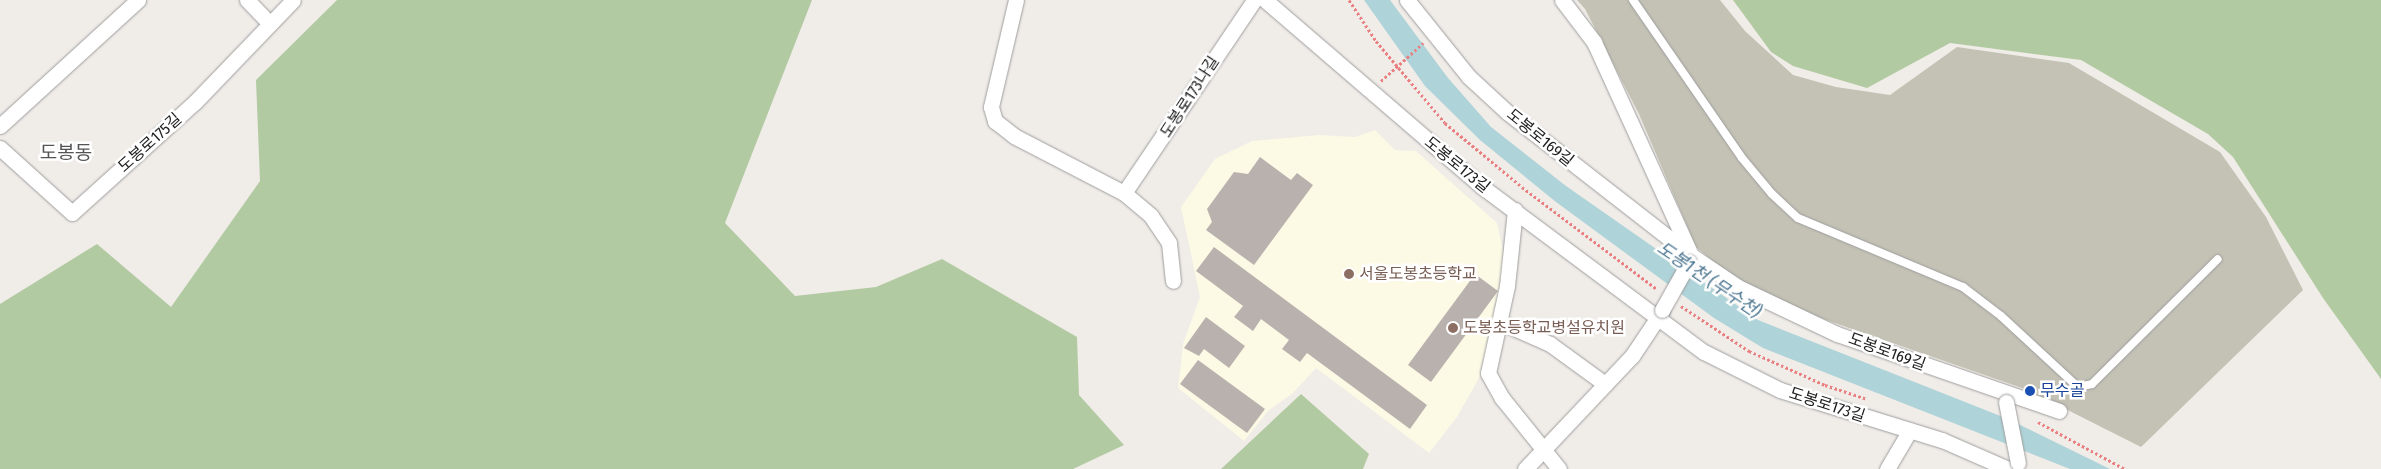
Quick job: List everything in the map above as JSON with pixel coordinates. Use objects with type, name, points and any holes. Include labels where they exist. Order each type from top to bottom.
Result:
[{"type":"street","points":[[0,126],[138,0]]},
{"type":"street","points":[[247,0],[269,23]]},
{"type":"street","name":"도봉로175길","points":[[0,148],[72,213],[196,102],[269,23],[293,0]]},
{"type":"street","points":[[1016,0],[991,108],[1000,127],[1124,193],[1151,216],[1169,242],[1173,281]]},
{"type":"street","name":"도봉로173나길","points":[[1124,193],[1254,0]]},
{"type":"street","name":"도봉로173길","points":[[1265,0],[1481,186],[1660,315],[1704,352],[1780,390],[1910,430],[2014,467]]},
{"type":"street","name":"도봉로169길","points":[[1407,0],[1448,52],[1486,93],[1690,259],[1793,316],[2008,397],[2059,411]]},
{"type":"street","points":[[1525,469],[1632,356],[1660,315],[1690,259],[1594,42],[1562,0]]},
{"type":"street","points":[[1515,210],[1500,322],[1488,372],[1542,452],[1558,469]]},
{"type":"street","points":[[1500,322],[1550,344],[1605,384]]},
{"type":"street","points":[[2008,397],[2014,467]]},
{"type":"street","points":[[1887,469],[1910,430]]},
{"type":"lane","points":[[1633,0],[1742,158],[1772,194],[1798,218],[1964,287],[2001,316],[2078,387],[2092,384],[2218,259]]},
{"type":"path","points":[[1370,92],[1425,40]]},
{"type":"shaded area","points":[[1577,0],[1720,0],[1745,31],[1793,75],[1836,87],[1890,95],[1957,47],[2069,63],[2220,152],[2266,217],[2303,290],[2141,447],[2028,390],[1809,314],[1732,277],[1696,247],[1639,114],[1585,9]]},
{"type":"shaded area","name":"서울도봉초등학교","points":[[1375,130],[1395,150],[1416,151],[1497,223],[1503,251],[1502,301],[1480,376],[1457,417],[1429,453],[1316,368],[1293,393],[1268,411],[1244,441],[1178,388],[1183,344],[1200,297],[1181,207],[1215,159],[1252,141],[1320,135],[1355,137]]},
{"type":"green space","points":[[337,0],[812,0],[725,223],[795,296],[876,287],[942,259],[1077,337],[1079,395],[1124,445],[1073,469],[0,469],[0,304],[97,244],[171,307],[260,181],[256,80]]},
{"type":"green space","points":[[1733,0],[2381,0],[2381,379],[2323,298],[2233,157],[2208,134],[2081,60],[1950,43],[1867,88],[1793,66],[1771,52]]},
{"type":"green space","points":[[1301,394],[1369,454],[1363,469],[1221,469]]},
{"type":"water","points":[[1364,0],[1390,0],[1448,78],[1491,127],[1566,186],[1758,320],[2008,419],[2110,469],[2070,469],[1763,348],[1714,318],[1556,202],[1480,140],[1425,86]]},
{"type":"building","points":[[1260,157],[1291,180],[1297,173],[1313,185],[1254,265],[1206,230],[1212,222],[1207,209],[1234,172],[1248,174]]},
{"type":"building","points":[[1214,247],[1427,405],[1410,429],[1307,353],[1300,362],[1282,349],[1289,340],[1261,319],[1253,331],[1234,317],[1243,306],[1196,271]]},
{"type":"building","name":"도봉초등학교병설유치원","points":[[1475,274],[1498,291],[1431,382],[1408,365]]},
{"type":"building","points":[[1206,317],[1245,346],[1229,368],[1204,349],[1199,356],[1184,348]]},
{"type":"building","points":[[1198,360],[1265,409],[1247,433],[1180,384]]},
{"type":"place","name":"서울도봉초등학교","points":[[1349,274]]},
{"type":"place","name":"도봉초등학교병설유치원","points":[[1453,328]]},
{"type":"place","name":"무수골","points":[[2030,391]]},
{"type":"district","name":"도봉동","points":[[66,153]]},
{"type":"water label","name":"도봉1천 (무수천)","points":[[1709,280]]}]
